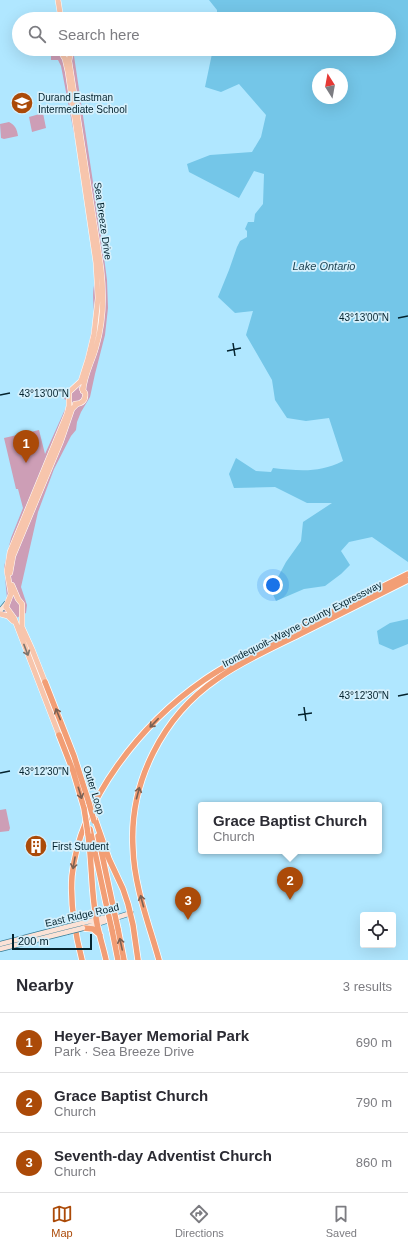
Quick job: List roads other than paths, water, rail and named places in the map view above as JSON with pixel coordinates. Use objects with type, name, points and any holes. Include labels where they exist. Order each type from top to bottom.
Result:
[{"type":"highway","points":[[389,586],[408,574]]},
{"type":"highway","name":"Irondequoit–Wayne County Expressway","points":[[82,960],[73,912],[72,892],[73,867],[77,847],[83,828],[104,788],[117,767],[138,740],[158,718],[183,696],[201,682],[244,656],[389,586],[408,580]]},
{"type":"highway","name":"Irondequoit–Wayne County Expressway","points":[[158,960],[135,871],[132,832],[137,797],[150,759],[167,729],[195,696],[212,682],[250,659],[389,586]]},
{"type":"highway","name":"Outer Loop","points":[[45,682],[74,756],[95,820],[110,907]]},
{"type":"highway","name":"Outer Loop","points":[[59,735],[84,808],[124,960]]},
{"type":"highway","points":[[95,820],[109,859],[123,889],[130,913],[138,960]]},
{"type":"highway","points":[[89,831],[97,922],[106,960]]},
{"type":"highway","points":[[82,925],[94,930],[101,939]]},
{"type":"highway","name":"Outer Loop","points":[[115,929],[118,960]]},
{"type":"main road","points":[[58,0],[61,12]]},
{"type":"main road","points":[[62,0],[63,12]]},
{"type":"main road","name":"Sea Breeze Drive","points":[[63,56],[67,64],[98,282],[97,312],[93,341],[81,381],[75,388]]},
{"type":"main road","name":"Sea Breeze Drive","points":[[70,56],[69,61],[101,268],[103,291],[100,333],[93,358],[85,378],[84,391]]},
{"type":"main road","points":[[75,388],[79,388],[84,391],[84,400],[72,409],[61,441],[12,562],[10,571],[11,580],[18,599],[22,603],[22,608],[17,614],[0,613],[11,594],[7,571],[9,554],[67,414],[69,406],[69,392],[75,388]]},
{"type":"main road","points":[[69,399],[72,403],[77,404]]},
{"type":"main road","points":[[7,602],[14,598],[18,599]]},
{"type":"main road","points":[[7,602],[7,610],[10,613]]},
{"type":"main road","name":"Outer Loop","points":[[22,608],[21,626],[45,682]]},
{"type":"main road","points":[[0,613],[11,618],[17,627]]},
{"type":"main road","name":"Outer Loop","points":[[10,613],[17,627],[59,735]]},
{"type":"main road","name":"East Ridge Road","points":[[0,949],[67,929],[130,913]]},
{"type":"main road","name":"East Ridge Road","points":[[0,944],[67,929]]},
{"type":"water","name":"Lake Ontario","points":[[209,0],[408,0],[408,562],[372,537],[349,542],[341,551],[350,565],[341,574],[325,586],[304,589],[276,601],[271,590],[286,562],[301,541],[303,522],[332,503],[307,503],[275,487],[234,488],[229,474],[236,458],[256,471],[271,472],[273,468],[309,470],[326,468],[343,461],[329,418],[306,421],[287,418],[275,400],[272,380],[246,335],[253,311],[235,313],[218,297],[237,247],[240,241],[247,237],[247,231],[245,229],[248,222],[254,222],[255,214],[263,204],[264,174],[254,171],[239,198],[189,172],[187,164],[210,155],[252,152],[261,137],[266,115],[239,84],[221,92],[205,87],[212,56],[396,56],[396,12],[217,12]]},
{"type":"water","points":[[408,619],[408,644],[393,650],[379,644],[377,631],[390,623]]},
{"type":"place","name":"Durand Eastman Intermediate School","points":[[22,103]]},
{"type":"place","name":"Heyer-Bayer Memorial Park","points":[[26,463]]},
{"type":"place","name":"First Student","points":[[36,846]]},
{"type":"place","name":"Grace Baptist Church","points":[[290,900]]},
{"type":"place","name":"Seventh-day Adventist Church","points":[[188,920]]}]
